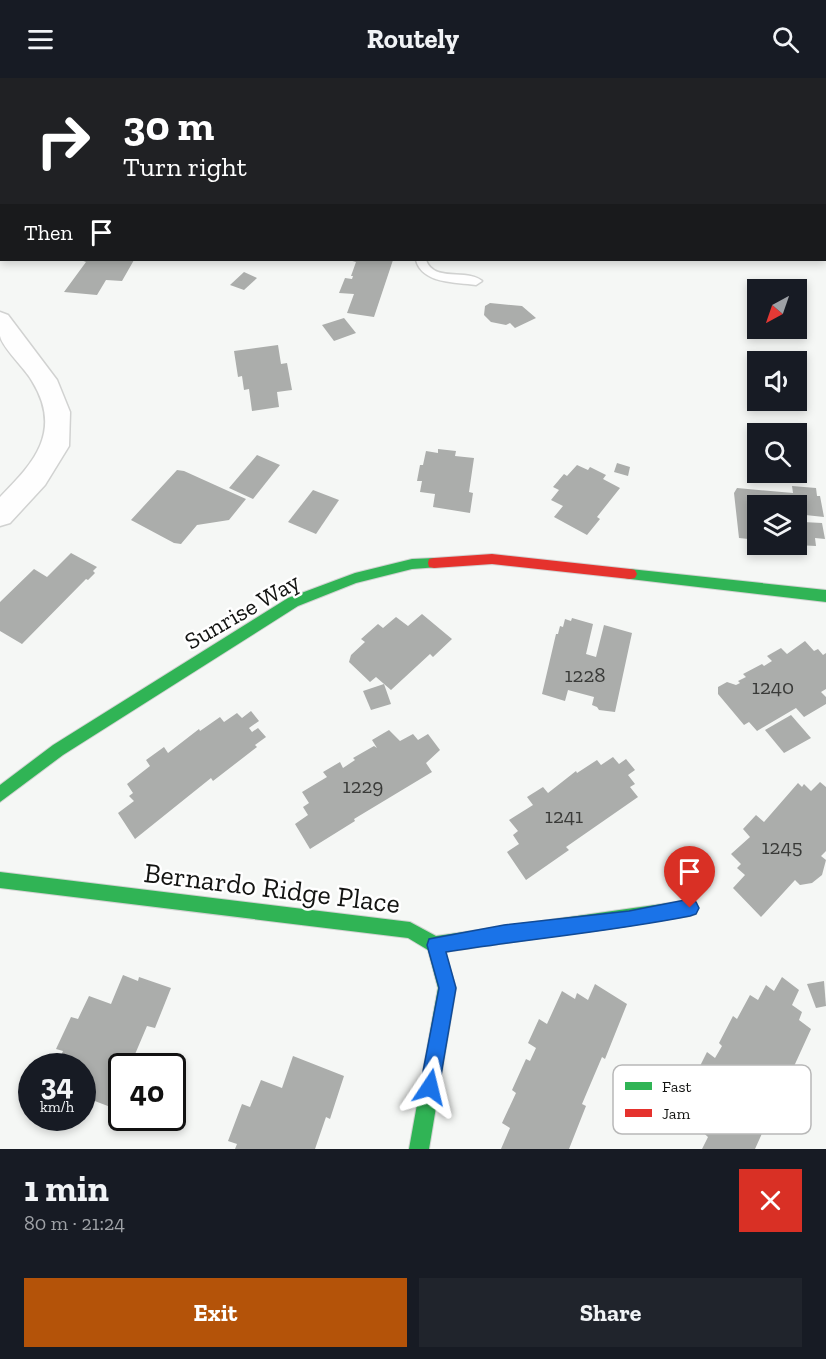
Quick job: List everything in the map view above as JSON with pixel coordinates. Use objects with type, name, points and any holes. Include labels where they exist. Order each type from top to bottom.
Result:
[{"type":"street","points":[[0,320],[45,380],[57,412],[56,446],[36,478],[0,515]]},
{"type":"street","name":"Sunrise Way","points":[[0,794],[58,750],[293,602],[355,578],[412,564],[492,559],[826,596]]},
{"type":"street","name":"Bernardo Ridge Place","points":[[0,880],[410,930],[435,945]]},
{"type":"street","points":[[419,1149],[447,988],[435,945],[504,934],[629,920],[690,908]]},
{"type":"lane","points":[[421,261],[423,267],[434,275],[476,281]]},
{"type":"building","points":[[84,261],[133,261],[122,281],[106,280],[97,295],[64,292],[86,262]]},
{"type":"building","points":[[352,261],[393,261],[374,317],[347,313],[354,294],[339,293],[345,278],[352,279],[356,262]]},
{"type":"building","points":[[244,272],[257,278],[244,290],[230,285]]},
{"type":"building","points":[[490,303],[522,306],[536,318],[515,328],[510,323],[506,325],[491,322],[484,315],[485,306]]},
{"type":"building","points":[[344,318],[356,333],[334,341],[322,325]]},
{"type":"building","points":[[278,345],[281,364],[287,363],[292,390],[277,392],[279,407],[252,411],[249,389],[244,390],[242,376],[238,377],[234,351]]},
{"type":"building","points":[[438,449],[456,451],[455,456],[474,458],[469,492],[473,493],[470,513],[433,507],[435,494],[420,492],[422,481],[417,481],[420,465],[423,465],[426,451],[438,453]]},
{"type":"building","points":[[257,455],[280,465],[253,499],[229,488]]},
{"type":"building","points":[[617,463],[630,467],[628,476],[614,472]]},
{"type":"building","points":[[577,465],[588,470],[590,467],[606,475],[603,479],[620,488],[597,517],[600,519],[587,535],[554,517],[563,506],[551,500],[559,490],[553,487],[564,474],[567,476]]},
{"type":"building","points":[[177,470],[246,499],[229,520],[197,525],[181,544],[174,543],[131,520]]},
{"type":"building","points":[[792,486],[816,488],[824,517],[807,515],[807,495],[747,495],[747,539],[739,538],[734,493],[737,488],[793,493]]},
{"type":"building","points":[[313,490],[339,500],[316,534],[288,522]]},
{"type":"building","points":[[807,522],[822,523],[825,539],[815,538],[816,546],[807,546]]},
{"type":"building","points":[[71,553],[97,567],[93,571],[95,573],[88,580],[86,579],[22,644],[0,631],[0,602],[34,569],[47,577]]},
{"type":"building","points":[[422,614],[452,639],[433,657],[430,654],[391,690],[376,677],[370,682],[349,662],[351,655],[365,642],[361,639],[378,624],[383,628],[396,617],[408,626]]},
{"type":"building","points":[[572,618],[593,624],[586,654],[596,657],[604,625],[632,633],[615,712],[599,710],[592,705],[594,697],[568,690],[565,701],[542,694],[556,634],[560,626],[563,627],[565,619],[571,621]]},
{"type":"building","points":[[805,641],[814,651],[818,649],[823,655],[826,653],[826,689],[821,692],[826,697],[826,704],[804,717],[796,708],[757,731],[749,722],[744,725],[718,694],[718,687],[727,682],[736,685],[740,683],[738,681],[746,677],[743,674],[772,661],[767,656],[781,648],[787,654]]},
{"type":"building","points":[[384,684],[391,704],[371,710],[363,691]]},
{"type":"building","points":[[251,711],[259,721],[249,728],[252,732],[258,728],[266,737],[255,745],[257,747],[213,781],[211,778],[135,839],[118,813],[134,801],[129,796],[133,793],[127,784],[150,766],[146,760],[164,747],[168,753],[199,729],[200,731],[220,717],[224,722],[237,713],[242,718]]},
{"type":"building","points":[[791,715],[811,738],[784,753],[765,730]]},
{"type":"building","points":[[389,730],[400,741],[413,734],[418,740],[428,734],[440,750],[426,763],[432,772],[354,819],[355,821],[310,849],[295,824],[308,815],[303,807],[309,803],[302,792],[327,777],[323,772],[340,762],[343,768],[355,760],[353,758],[374,746],[377,748],[372,740]]},
{"type":"building","points":[[613,757],[619,764],[626,759],[635,770],[628,775],[635,784],[630,787],[638,797],[566,847],[569,850],[526,880],[507,852],[519,844],[513,835],[518,831],[509,820],[533,805],[527,797],[543,787],[548,793],[576,771],[577,773],[597,760],[601,765]]},
{"type":"building","points":[[820,782],[826,787],[826,851],[821,856],[826,860],[822,875],[812,883],[800,885],[795,880],[761,917],[733,888],[745,875],[737,868],[741,864],[731,854],[750,837],[743,829],[756,815],[764,822],[798,783],[802,787],[804,784],[811,791]]},
{"type":"building","points":[[123,975],[138,981],[139,977],[171,988],[155,1028],[147,1026],[136,1053],[108,1053],[108,1106],[96,1101],[96,1053],[62,1053],[63,1051],[56,1049],[71,1017],[78,1019],[89,996],[111,1004]]},
{"type":"building","points":[[782,977],[799,990],[792,1005],[802,1012],[799,1020],[811,1029],[795,1065],[700,1065],[707,1052],[715,1058],[722,1046],[719,1043],[733,1016],[737,1019],[750,995],[758,1000],[766,985],[774,991]]},
{"type":"building","points":[[824,981],[826,1006],[816,1008],[807,984]]},
{"type":"building","points":[[595,984],[627,1004],[605,1059],[602,1057],[582,1104],[586,1106],[569,1149],[501,1149],[510,1128],[502,1123],[516,1093],[512,1090],[526,1059],[530,1061],[536,1048],[528,1043],[539,1019],[547,1024],[562,991],[575,999],[577,993],[588,1000]]},
{"type":"building","points":[[293,1056],[344,1076],[330,1119],[326,1117],[315,1149],[235,1149],[237,1144],[228,1141],[242,1104],[250,1107],[261,1080],[282,1088]]},
{"type":"building","points":[[705,1134],[762,1134],[755,1149],[702,1149],[708,1137]]},
{"type":"traffic: fast","points":[[0,794],[58,750],[293,602],[355,578],[412,564],[434,563]]},
{"type":"traffic: fast","points":[[630,574],[826,596]]},
{"type":"traffic: fast","points":[[0,880],[410,930],[435,945],[447,988],[419,1149]]},
{"type":"traffic: fast","points":[[435,945],[690,908]]},
{"type":"traffic: jam","points":[[434,563],[492,559],[630,574]]},
{"type":"route","points":[[430,1087],[447,988],[435,945],[504,934],[629,920],[690,908]]}]
